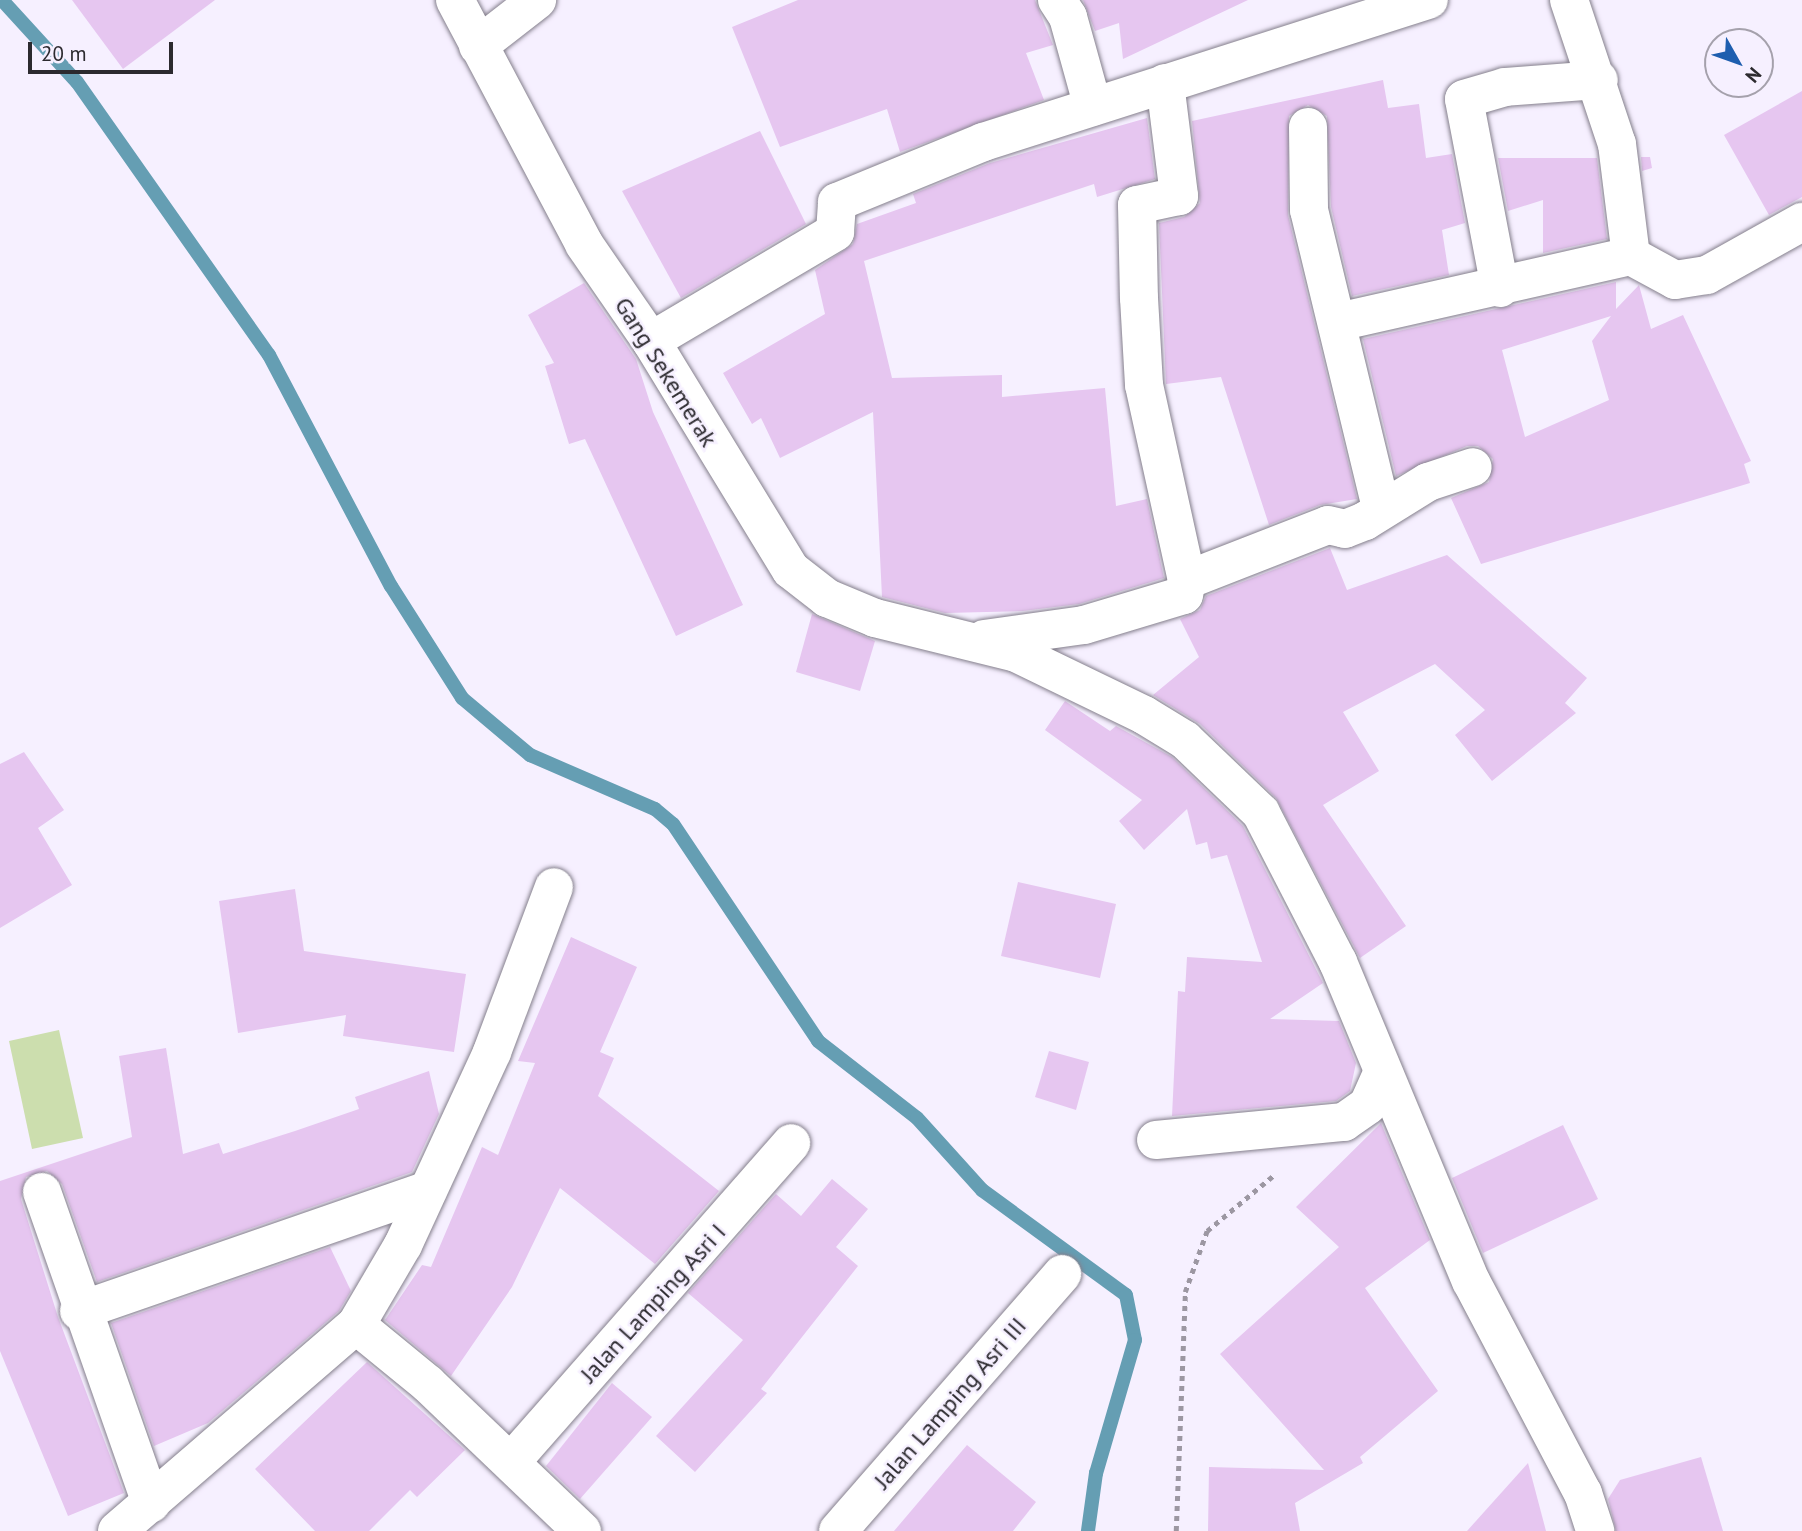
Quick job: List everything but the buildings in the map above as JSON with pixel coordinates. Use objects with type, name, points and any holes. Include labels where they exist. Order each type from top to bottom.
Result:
[{"type":"street","name":"Gang Sekemerak","points":[[455,0],[584,244],[651,341],[791,570],[827,598],[875,618],[1016,653],[1144,715],[1228,777],[1278,841],[1338,961],[1381,1076],[1471,1281],[1583,1493],[1595,1531]]},
{"type":"street","points":[[478,46],[537,0]]},
{"type":"street","points":[[1057,0],[1068,18],[1093,107]]},
{"type":"street","points":[[651,341],[835,232],[837,202],[984,142],[1429,0]]},
{"type":"street","points":[[1569,0],[1599,80],[1617,144],[1631,256]]},
{"type":"street","points":[[1500,288],[1464,99],[1505,87],[1599,80]]},
{"type":"street","points":[[968,641],[1084,625],[1184,595],[1187,580],[1144,385],[1139,298],[1137,205],[1179,196],[1165,83]]},
{"type":"street","points":[[1308,127],[1309,210],[1338,322],[1366,461],[1381,507]]},
{"type":"street","points":[[1338,322],[1500,288],[1631,256],[1675,280],[1707,275],[1802,222]]},
{"type":"street","points":[[1187,580],[1328,524],[1355,525],[1381,507],[1473,467]]},
{"type":"street","points":[[117,1531],[356,1325],[428,1190],[492,1052],[554,887]]},
{"type":"street","points":[[1156,1140],[1344,1122],[1368,1105],[1381,1076]]},
{"type":"street","name":"Jalan Lamping Asri I","points":[[512,1461],[791,1143]]},
{"type":"street","points":[[79,1311],[428,1190]]},
{"type":"street","points":[[42,1192],[79,1311],[151,1503]]},
{"type":"street","name":"Jalan Lamping Asri III","points":[[838,1531],[1062,1274]]},
{"type":"street","points":[[356,1325],[512,1461],[582,1531]]},
{"type":"path","points":[[1176,1531],[1185,1292],[1196,1254],[1219,1217],[1282,1170]]},
{"type":"green space","points":[[59,1030],[83,1138],[32,1149],[9,1041]]},
{"type":"waterway","points":[[2,0],[77,82],[269,355],[391,586],[462,698],[530,755],[655,809],[673,824],[818,1041],[917,1118],[982,1190],[1126,1295],[1135,1340],[1096,1473],[1088,1531]]}]
